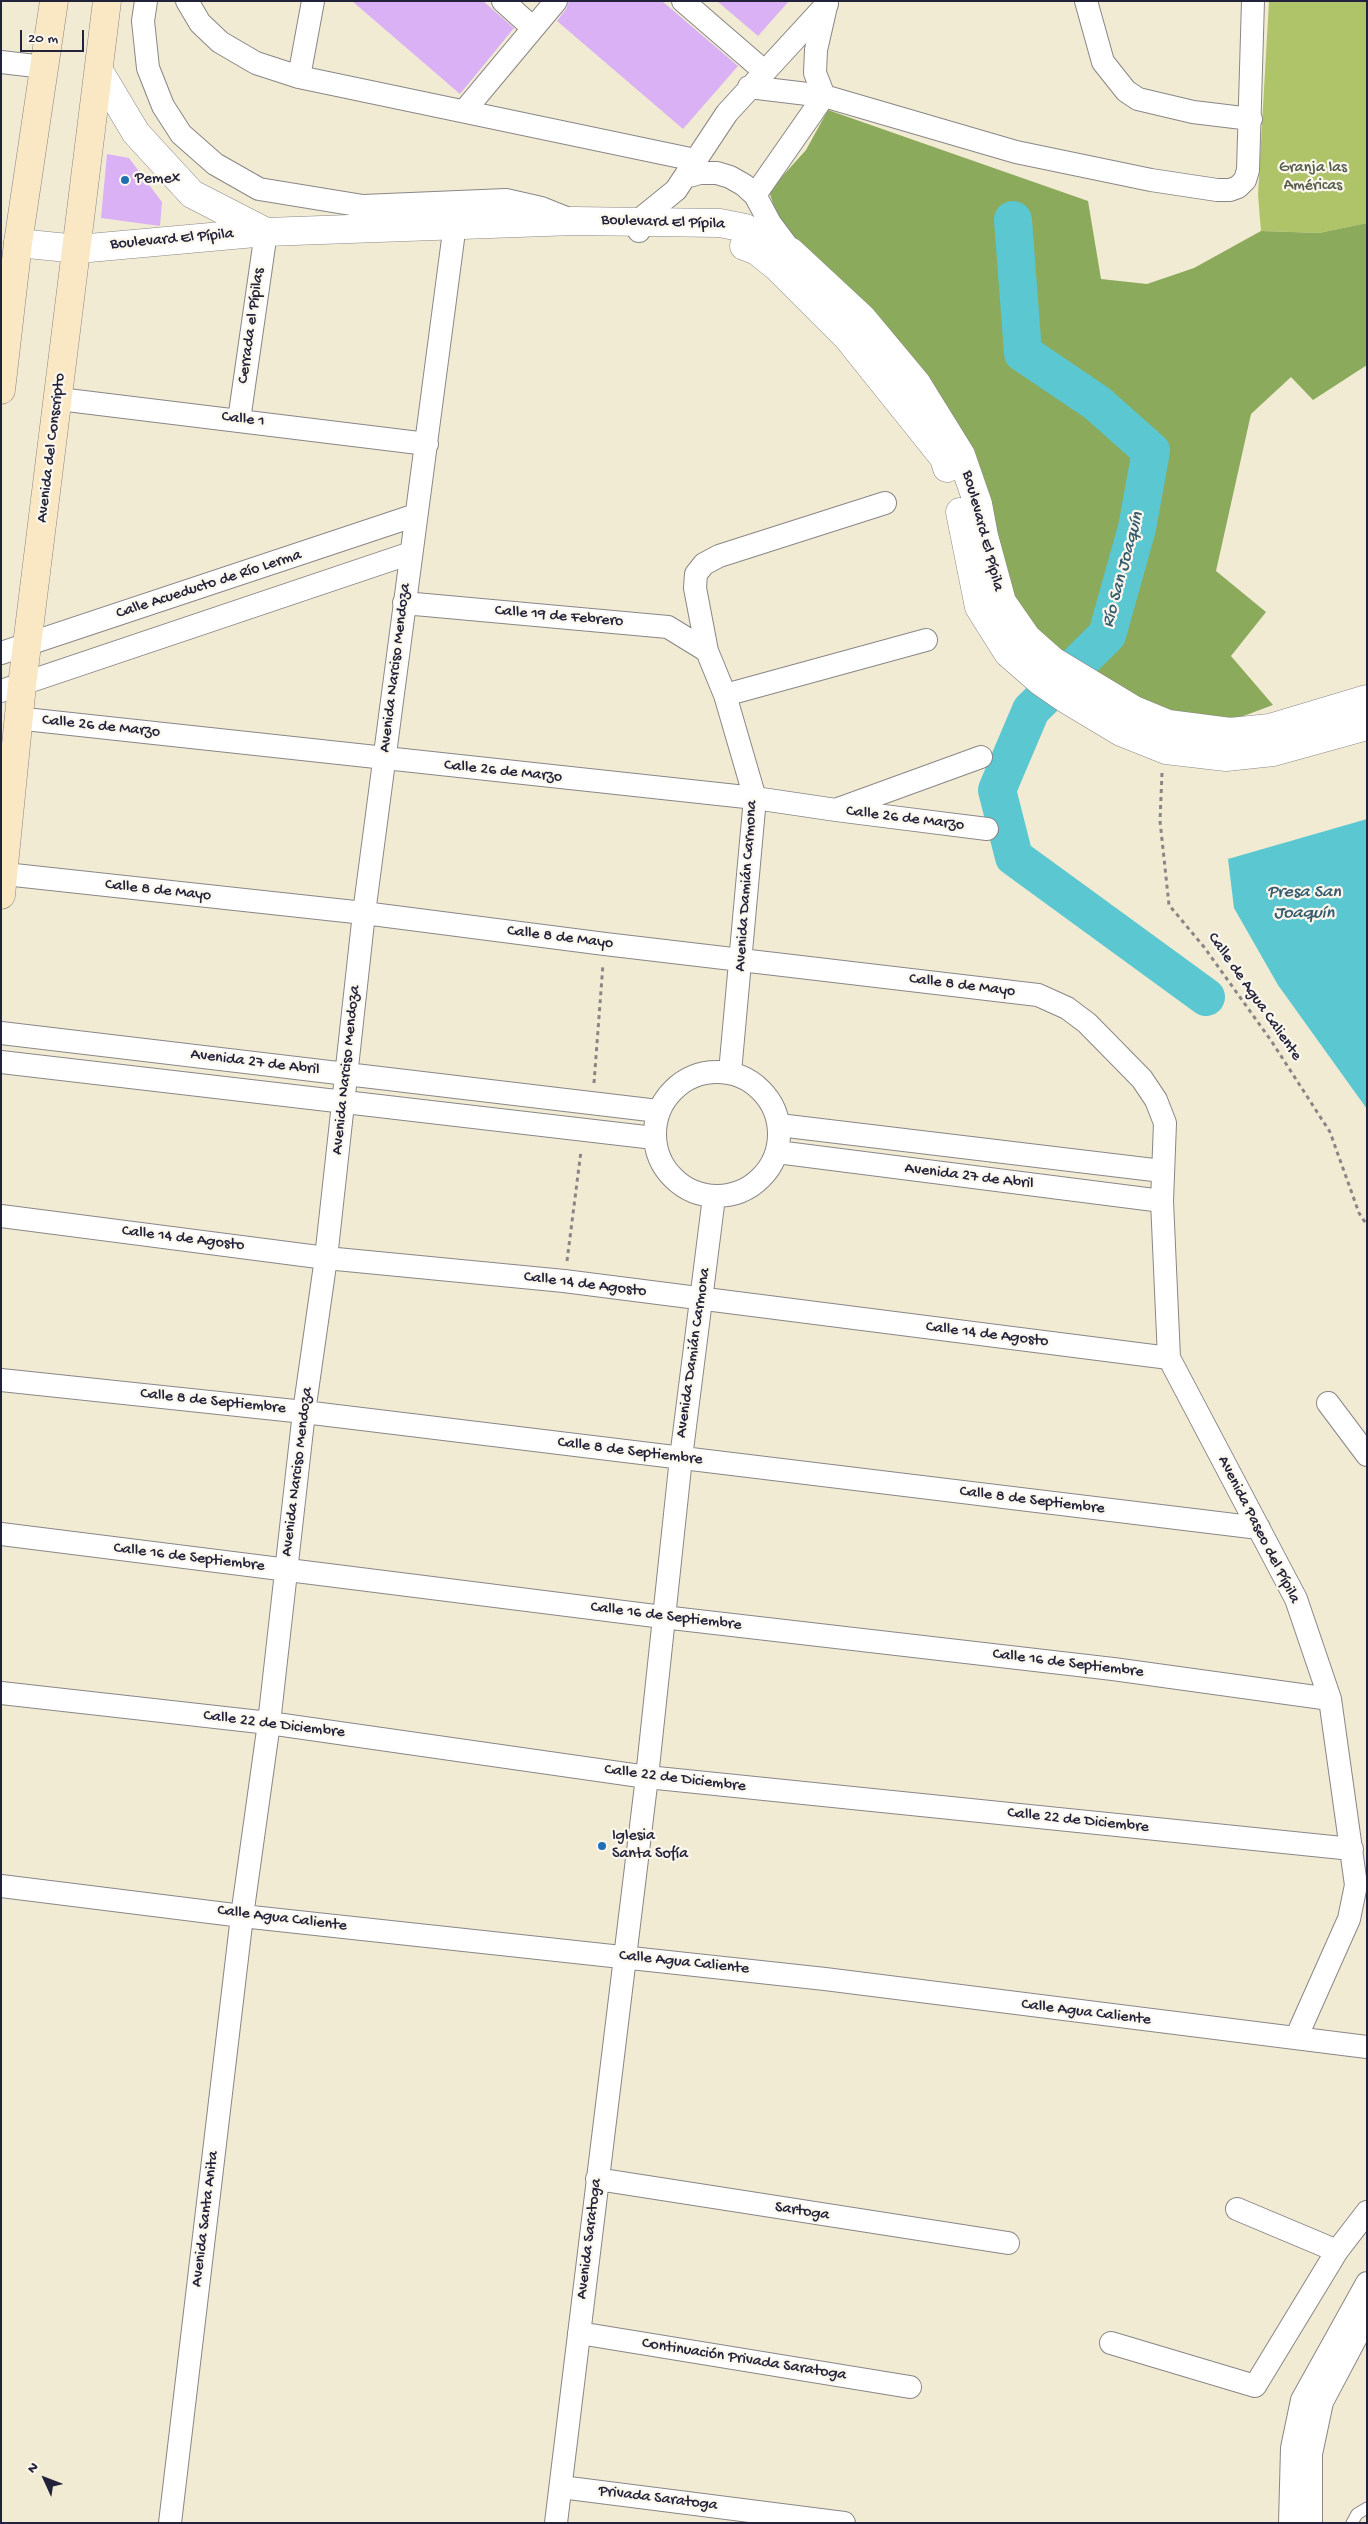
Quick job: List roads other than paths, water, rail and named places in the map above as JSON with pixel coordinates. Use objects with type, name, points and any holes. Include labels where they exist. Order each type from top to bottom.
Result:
[{"type":"main road","points":[[1,390],[18,243],[54,1]]},
{"type":"main road","name":"Avenida del Conscripto","points":[[3,885],[18,720],[12,688],[28,645],[107,1]]},
{"type":"street","points":[[146,1],[143,21],[148,68],[163,106],[180,134],[215,164],[259,189],[364,206],[506,200],[541,208],[574,221]]},
{"type":"street","points":[[187,1],[200,23],[220,42],[256,64],[299,77],[465,110],[690,168],[700,173],[717,173],[730,177],[755,195],[770,223],[791,252]]},
{"type":"street","points":[[299,77],[313,1]]},
{"type":"street","points":[[503,1],[533,28]]},
{"type":"street","points":[[465,110],[556,1]]},
{"type":"street","points":[[683,1],[764,71]]},
{"type":"street","points":[[1086,1],[1103,62],[1126,91],[1138,99],[1193,112],[1251,119]]},
{"type":"street","points":[[749,87],[824,96],[1016,152],[1151,180],[1217,190],[1230,190],[1245,180],[1248,170],[1253,1]]},
{"type":"street","points":[[639,227],[676,190],[727,113],[827,3]]},
{"type":"street","points":[[824,96],[815,73],[816,58],[827,3]]},
{"type":"street","points":[[1,62],[44,67]]},
{"type":"street","name":"Boulevard El Pípila","points":[[99,71],[136,133],[192,194],[266,232]]},
{"type":"street","points":[[755,195],[824,96]]},
{"type":"street","name":"Boulevard El Pípila","points":[[455,231],[574,221],[639,227],[731,242],[757,251],[777,267],[847,337],[944,458],[959,505],[979,607],[1008,653],[1047,671],[1074,689],[1121,732],[1166,750],[1226,758],[1273,752],[1367,726]]},
{"type":"street","name":"Boulevard El Pípila","points":[[18,243],[78,249],[266,232],[578,232],[720,223],[745,228],[791,252],[862,318],[917,384],[961,455],[978,504],[984,536],[1002,602],[1047,671]]},
{"type":"street","name":"Avenida Narciso Mendoza","points":[[242,1916],[269,1723],[304,1412],[326,1258],[364,913],[455,231]]},
{"type":"street","name":"Cerrada el Pípilas","points":[[239,420],[266,232]]},
{"type":"street","name":"Calle 1","points":[[59,399],[426,444]]},
{"type":"street","name":"Avenida Damián Carmona","points":[[730,1072],[742,959],[755,798],[725,695],[707,651],[695,588],[696,574],[704,564],[719,556],[885,503]]},
{"type":"street","name":"Calle Acueducto de Río Lerma","points":[[1,653],[416,515]]},
{"type":"street","points":[[12,688],[411,553]]},
{"type":"street","name":"Calle 19 de Febrero","points":[[404,603],[668,627],[707,651]]},
{"type":"street","points":[[725,695],[926,640]]},
{"type":"street","name":"Boulevard El Pípila","points":[[1074,689],[1168,724],[1230,732],[1270,728],[1367,699]]},
{"type":"street","name":"Calle 26 de Marzo","points":[[18,720],[44,721],[755,798],[988,829]]},
{"type":"street","points":[[836,810],[981,757]]},
{"type":"street","name":"Calle 8 de Mayo","points":[[3,885],[364,913],[605,944],[1038,995],[1067,1008],[1102,1037]]},
{"type":"street","name":"Avenida 27 de Abril","points":[[1,1033],[658,1111]]},
{"type":"street","name":"Avenida Paseo del Pípila","points":[[1102,1037],[1142,1079],[1156,1100],[1165,1123],[1162,1201],[1169,1358],[1296,1599],[1330,1699],[1356,1885],[1349,1919],[1296,2038]]},
{"type":"street","name":"Avenida 27 de Abril","points":[[1,1062],[344,1100],[654,1138]]},
{"type":"street","points":[[708,1072],[730,1072],[748,1079],[762,1091],[773,1106],[779,1125],[777,1152],[768,1171],[753,1185],[735,1194],[714,1197],[692,1192],[672,1179],[659,1161],[654,1138],[658,1111],[670,1092],[687,1078],[708,1072]]},
{"type":"street","name":"Avenida 27 de Abril","points":[[779,1125],[1162,1171]]},
{"type":"street","name":"Avenida 27 de Abril","points":[[777,1152],[1162,1201]]},
{"type":"street","name":"Avenida Damián Carmona","points":[[623,1956],[647,1777],[680,1458],[714,1197]]},
{"type":"street","name":"Calle 14 de Agosto","points":[[1,1216],[326,1258],[564,1282],[1169,1358]]},
{"type":"street","name":"Calle 8 de Septiembre","points":[[1,1380],[304,1412],[1258,1528]]},
{"type":"street","points":[[1328,1403],[1367,1455]]},
{"type":"street","name":"Calle 16 de Septiembre","points":[[1,1534],[663,1617],[1113,1669],[1330,1699]]},
{"type":"street","name":"Calle 22 de Diciembre","points":[[1,1693],[269,1723],[647,1777],[1352,1849]]},
{"type":"street","name":"Calle Agua Caliente","points":[[1,1886],[242,1916],[826,1979],[1367,2047]]},
{"type":"street","name":"Avenida Santa Anita","points":[[170,2523],[242,1916]]},
{"type":"street","name":"Avenida Saratoga","points":[[556,2523],[623,1956]]},
{"type":"street","name":"Sartoga","points":[[596,2179],[1008,2243]]},
{"type":"street","points":[[1237,2209],[1337,2251]]},
{"type":"street","points":[[1111,2344],[1256,2386],[1337,2251],[1367,2212]]},
{"type":"street","points":[[1290,2523],[1292,2448],[1302,2400],[1367,2283]]},
{"type":"street","points":[[1311,2523],[1311,2454],[1322,2402],[1367,2317]]},
{"type":"street","name":"Continuación Privada Saratoga","points":[[579,2333],[910,2387]]},
{"type":"street","name":"Privada Saratoga","points":[[561,2487],[844,2523]]},
{"type":"lane","points":[[1352,2523],[1357,2514],[1367,2508]]},
{"type":"water","name":"Presa San Joaquín","points":[[1367,819],[1367,1109],[1278,985],[1234,908],[1228,859]]},
{"type":"waterway","name":"Río San Joaquín","points":[[1013,220],[1023,353],[1097,403],[1151,451],[1137,528],[1107,635],[1031,710],[997,790],[1014,857],[1206,997]]},
{"type":"place","name":"Pemex","points":[[125,180]]},
{"type":"place","name":"Iglesia Santa Sofía","points":[[602,1846]]},
{"type":"park label","name":"Granja las Américas","points":[[1313,178]]}]
